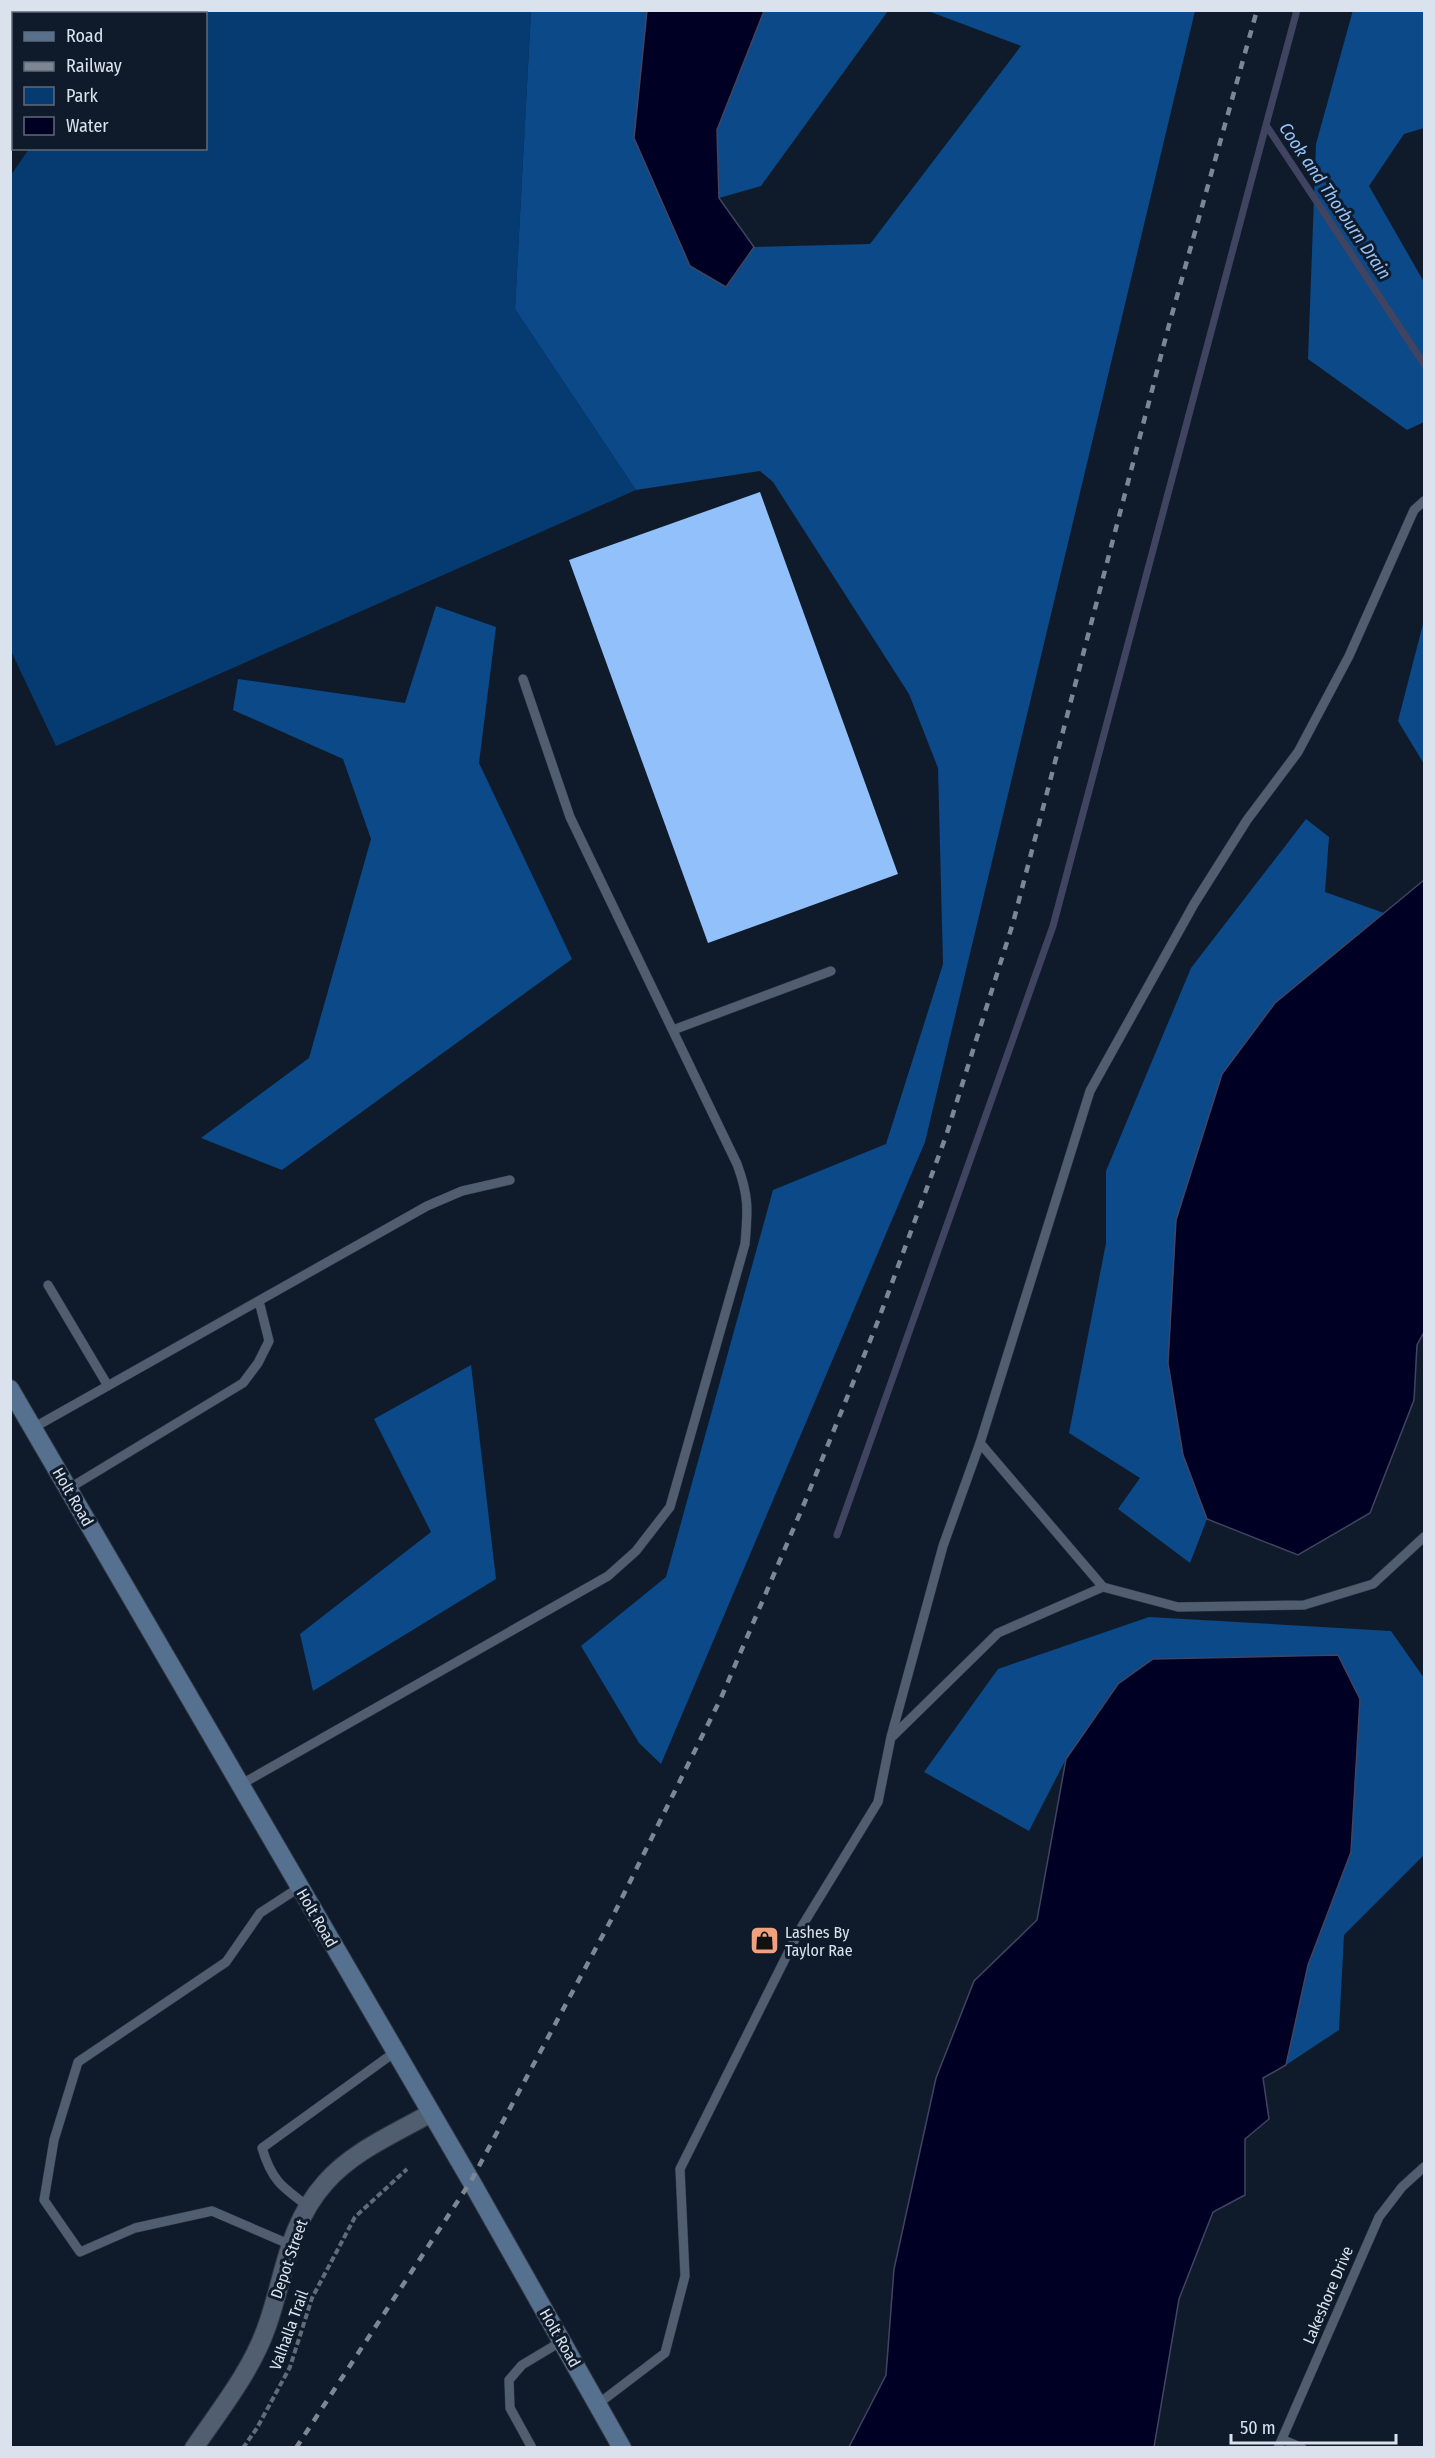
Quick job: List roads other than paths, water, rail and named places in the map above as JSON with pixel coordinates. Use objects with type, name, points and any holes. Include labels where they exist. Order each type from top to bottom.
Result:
[{"type":"main road","name":"Holt Road","points":[[10,1389],[396,2052],[622,2448]]},
{"type":"street","name":"Depot Street","points":[[194,2448],[254,2355],[267,2326],[280,2273],[298,2223],[323,2185],[348,2161],[431,2113]]},
{"type":"lane","points":[[598,2404],[665,2353],[685,2276],[680,2169],[799,1931],[878,1802],[891,1737],[943,1546],[980,1443],[1090,1091],[1194,904],[1247,820],[1298,752],[1348,656],[1414,510],[1425,501]]},
{"type":"lane","points":[[240,1785],[608,1576],[636,1551],[670,1507],[745,1244],[748,1206],[746,1190],[737,1164],[570,817],[523,680]]},
{"type":"lane","points":[[674,1030],[831,970]]},
{"type":"lane","points":[[33,1428],[427,1206],[462,1191],[510,1180]]},
{"type":"lane","points":[[48,1285],[108,1386]]},
{"type":"lane","points":[[68,1489],[243,1383],[258,1363],[269,1341],[259,1301]]},
{"type":"lane","points":[[980,1443],[1103,1587],[1178,1607],[1305,1605],[1373,1584],[1425,1537]]},
{"type":"lane","points":[[891,1737],[998,1633],[1103,1587]]},
{"type":"lane","points":[[291,2244],[212,2211],[135,2228],[81,2252],[44,2200],[54,2140],[78,2062],[226,1962],[260,1914],[300,1887]]},
{"type":"lane","points":[[309,2207],[279,2185],[267,2166],[262,2148],[396,2052]]},
{"type":"lane","name":"Lakeshore Drive","points":[[1280,2443],[1379,2217],[1402,2187],[1425,2167]]},
{"type":"lane","points":[[532,2448],[510,2408],[509,2380],[522,2365],[562,2341]]},
{"type":"lane","points":[[1280,2443],[1302,2448]]},
{"type":"water","points":[[647,11],[764,11],[717,130],[719,198],[754,247],[726,287],[690,266],[634,138]]},
{"type":"water","points":[[1424,880],[1424,1332],[1417,1345],[1414,1400],[1370,1513],[1298,1555],[1207,1519],[1183,1455],[1168,1363],[1176,1220],[1222,1074],[1275,1003]]},
{"type":"water","points":[[1338,1655],[1360,1699],[1351,1852],[1308,1965],[1286,2065],[1263,2078],[1269,2119],[1245,2139],[1245,2195],[1213,2212],[1179,2299],[1154,2447],[849,2447],[886,2375],[894,2269],[936,2078],[974,1981],[1037,1920],[1066,1759],[1118,1684],[1153,1659]]},
{"type":"waterway","name":"Cook and Thorburn Drain","points":[[1297,10],[1266,125],[1424,364]]},
{"type":"waterway","points":[[837,1535],[1053,926],[1266,125]]},
{"type":"railway","points":[[296,2448],[471,2181],[611,1920],[721,1698],[804,1504],[878,1321],[946,1136],[1013,923],[1169,325],[1257,10]]},
{"type":"place","name":"Lashes By Taylor Rae","points":[[764,1941]]}]
